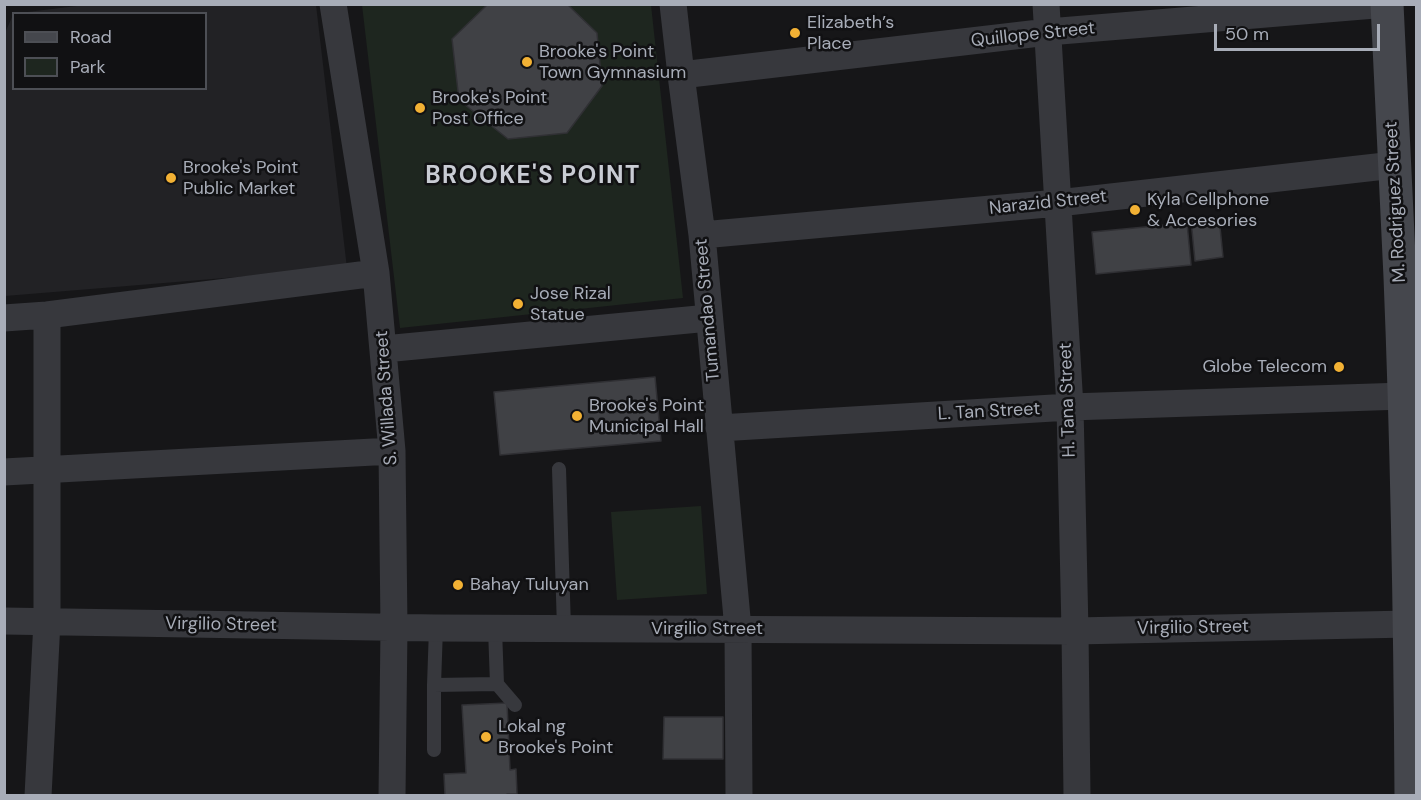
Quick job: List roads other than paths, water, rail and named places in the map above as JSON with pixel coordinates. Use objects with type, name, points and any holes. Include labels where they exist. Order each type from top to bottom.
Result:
[{"type":"street","name":"S. Willada Street","points":[[333,4],[376,273],[392,451],[394,628],[392,795]]},
{"type":"street","name":"Tumandao Street","points":[[673,4],[702,235],[738,629],[739,795]]},
{"type":"street","name":"H. Tana Street","points":[[1047,4],[1070,407],[1077,795]]},
{"type":"street","name":"Quillope Street","points":[[681,75],[1048,32],[1387,4]]},
{"type":"street","name":"M. Rodriguez Street","points":[[1387,4],[1394,165],[1408,277],[1410,624],[1414,669],[1411,795]]},
{"type":"street","name":"Narazid Street","points":[[702,235],[1058,203],[1394,165]]},
{"type":"street","points":[[4,318],[48,315],[376,273]]},
{"type":"street","points":[[38,795],[46,621],[48,315]]},
{"type":"street","points":[[384,349],[710,318]]},
{"type":"street","name":"L. Tan Street","points":[[719,428],[1070,407],[1410,397]]},
{"type":"street","points":[[4,472],[392,451]]},
{"type":"street","name":"Virgilio Street","points":[[4,621],[495,629],[1075,631],[1410,624]]},
{"type":"lane","points":[[559,469],[564,628]]},
{"type":"lane","points":[[434,750],[436,628]]},
{"type":"lane","points":[[495,629],[497,684],[515,705]]},
{"type":"lane","points":[[434,685],[497,684]]},
{"type":"place","name":"Elizabeth’s Place","points":[[795,33]]},
{"type":"place","name":"Brooke's Point Town Gymnasium","points":[[527,62]]},
{"type":"place","name":"Brooke's Point Post Office","points":[[420,108]]},
{"type":"place","name":"Brooke's Point Public Market","points":[[171,178]]},
{"type":"place","name":"Kyla Cellphone & Accesories","points":[[1135,210]]},
{"type":"place","name":"Jose Rizal Statue","points":[[518,304]]},
{"type":"place","name":"Globe Telecom","points":[[1339,367]]},
{"type":"place","name":"Brooke's Point Municipal Hall","points":[[577,416]]},
{"type":"place","name":"Bahay Tuluyan","points":[[458,585]]},
{"type":"place","name":"Lokal ng Brooke's Point","points":[[486,737]]},
{"type":"district","name":"BROOKE'S POINT","points":[[533,177]]}]
